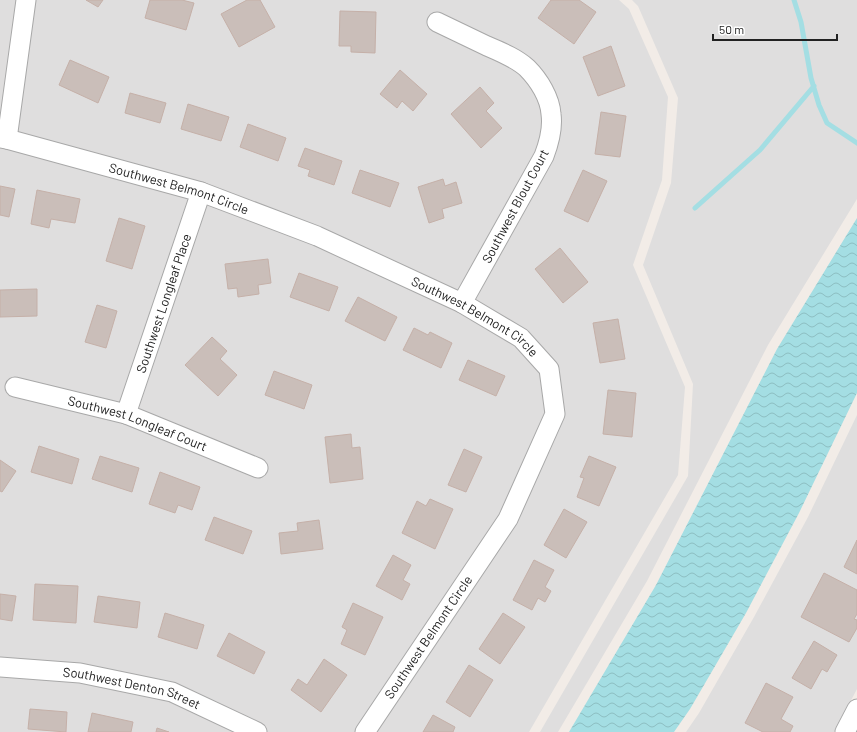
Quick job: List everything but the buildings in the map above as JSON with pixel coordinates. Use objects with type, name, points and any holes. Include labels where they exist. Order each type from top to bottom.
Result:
[{"type":"street","points":[[4,139],[26,0]]},
{"type":"street","name":"Southwest Blout Court","points":[[437,22],[513,58],[527,68],[536,79],[550,104],[552,115],[549,143],[544,156],[462,303]]},
{"type":"street","name":"Southwest Belmont Circle","points":[[4,139],[201,192],[317,236],[462,303],[521,338],[549,369],[555,414],[508,519],[364,732]]},
{"type":"street","name":"Southwest Longleaf Place","points":[[126,414],[201,192]]},
{"type":"street","name":"Southwest Longleaf Court","points":[[15,387],[126,414],[258,468]]},
{"type":"street","name":"Southwest Denton Street","points":[[0,667],[80,673],[172,692],[257,732]]},
{"type":"street","points":[[847,731],[857,709]]},
{"type":"shaded area","points":[[0,0],[619,0],[629,9],[668,97],[662,180],[633,265],[685,387],[678,475],[529,732],[0,732]]},
{"type":"shaded area","points":[[632,0],[857,0],[857,199],[768,345],[647,581],[558,732],[540,732],[688,476],[693,384],[643,265],[671,183],[678,98],[638,6]]},
{"type":"shaded area","points":[[857,415],[857,689],[838,725],[834,732],[686,732],[699,713],[754,617],[808,517]]},
{"type":"water","points":[[857,218],[857,393],[799,513],[746,613],[690,709],[674,732],[569,732],[656,585],[777,349]]},
{"type":"waterway","points":[[794,0],[801,22],[811,78],[819,105],[827,123],[857,143]]},
{"type":"waterway","points":[[695,208],[760,150],[814,86]]}]
